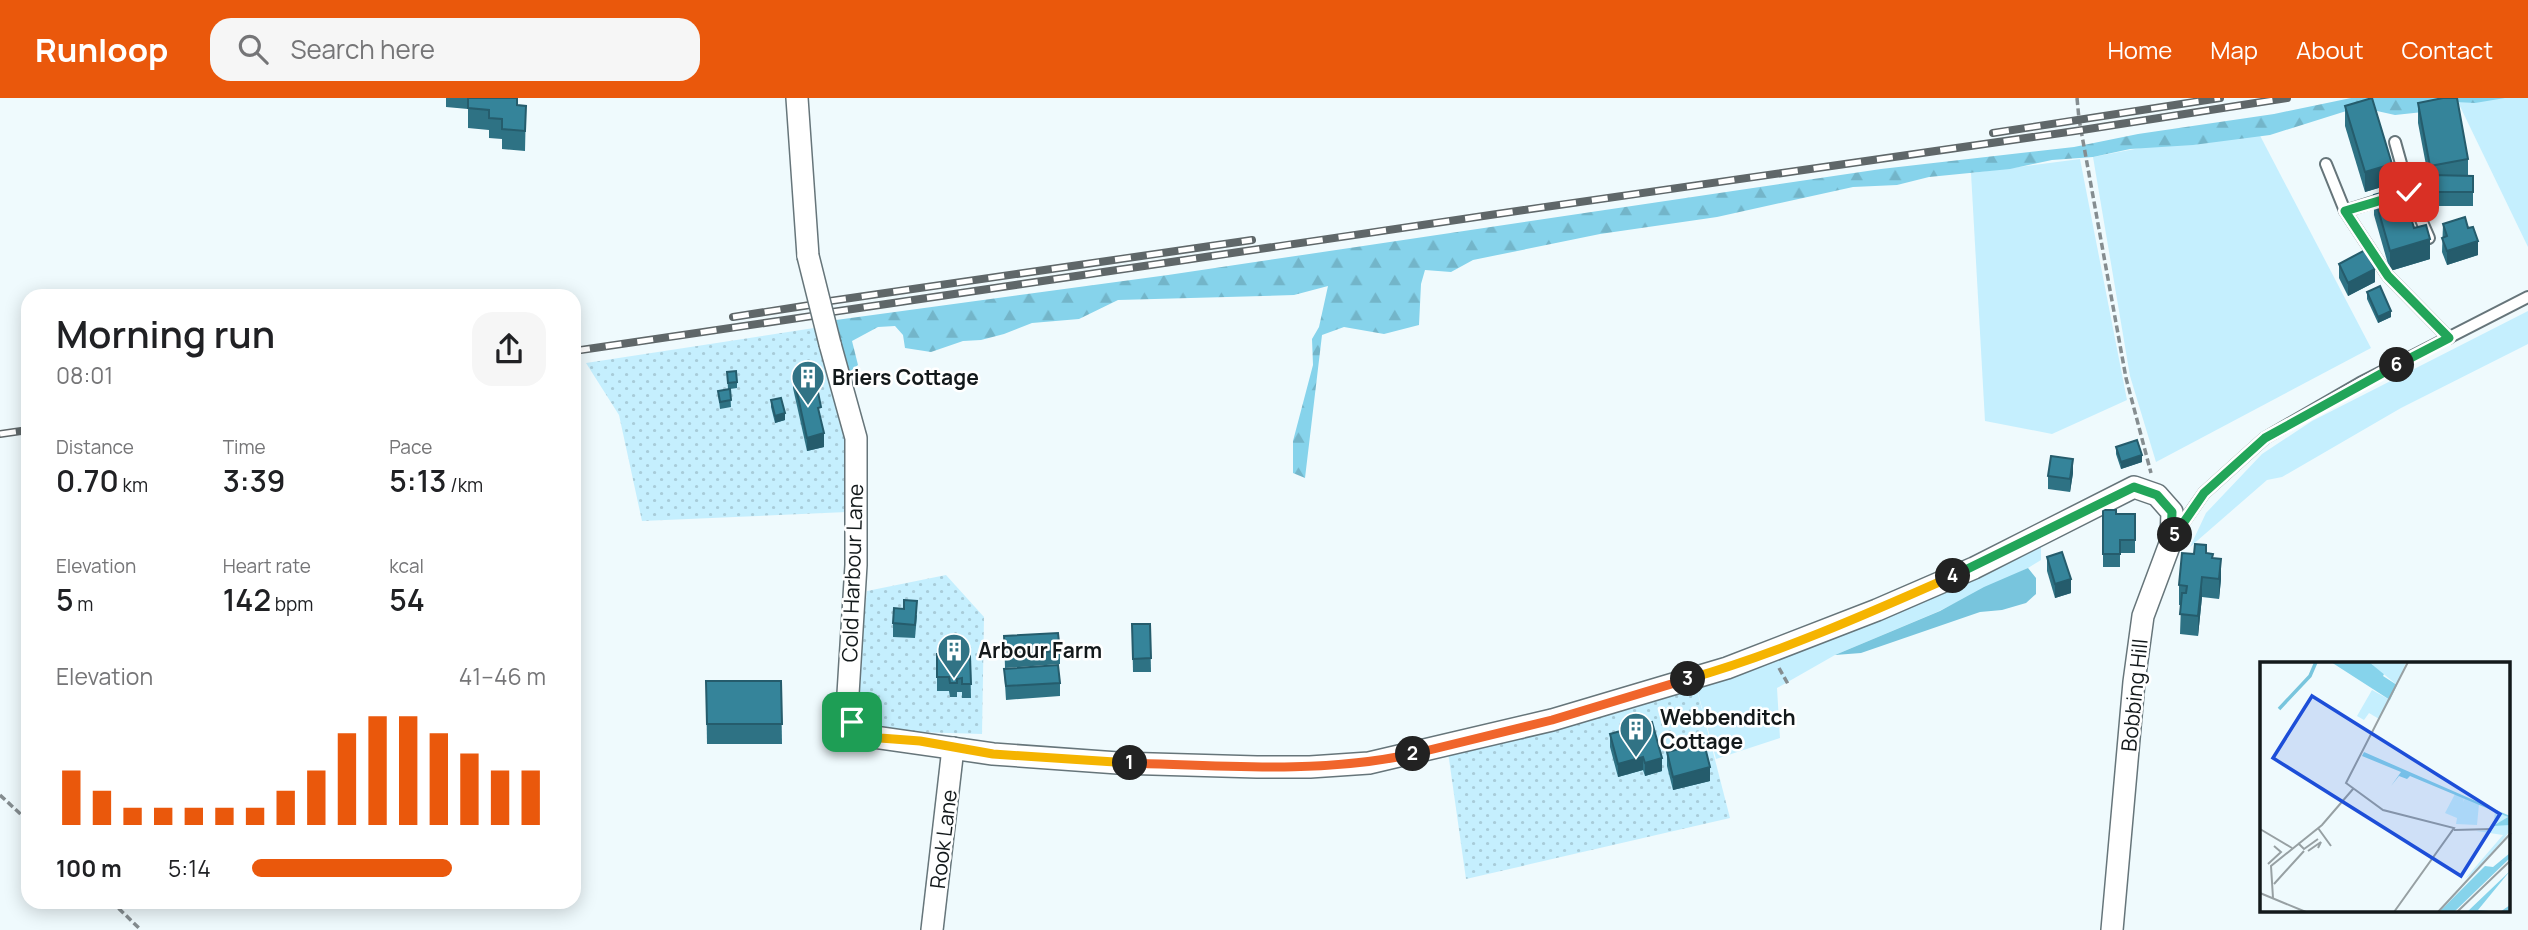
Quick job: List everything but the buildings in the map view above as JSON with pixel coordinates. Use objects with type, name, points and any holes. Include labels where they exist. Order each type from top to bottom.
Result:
[{"type":"street","name":"Cold Harbour Lane","points":[[797,98],[807,256],[856,438],[856,565],[847,692],[848,715],[856,727],[871,736],[993,754],[1104,762],[1257,767],[1369,763],[1552,720],[1727,668],[1877,610],[1973,568],[2134,487],[2157,495]]},
{"type":"street","name":"Bobbing Hill","points":[[2112,930],[2134,682],[2143,616],[2171,541],[2172,512],[2157,495]]},
{"type":"street","name":"Rook Lane","points":[[932,930],[953,748]]},
{"type":"lane","points":[[2395,142],[2409,192],[2429,240]]},
{"type":"lane","points":[[2326,164],[2345,211],[2388,276],[2449,338]]},
{"type":"lane","points":[[2345,211],[2409,192]]},
{"type":"lane","points":[[2171,541],[2204,493],[2265,438],[2360,383],[2528,298]]},
{"type":"path","points":[[2077,98],[2126,378],[2157,495]]},
{"type":"path","points":[[0,794],[21,814]]},
{"type":"path","points":[[119,909],[141,930]]},
{"type":"shaded area","points":[[2456,98],[2528,98],[2528,247]]},
{"type":"shaded area","points":[[2255,126],[2371,348],[2156,462],[2130,376],[2093,157]]},
{"type":"shaded area","points":[[2080,159],[2127,400],[2052,434],[1985,421],[1971,173]]},
{"type":"shaded area","points":[[2528,311],[2528,344],[2401,408],[2282,477],[2267,480],[2190,547],[2206,513],[2262,454],[2312,421]]},
{"type":"shaded area","points":[[814,328],[846,437],[847,512],[642,521],[619,415],[586,363]]},
{"type":"shaded area","points":[[2041,541],[2041,560],[2028,568],[1937,612],[1835,655],[1777,688],[1780,738],[1716,759],[1696,686]]},
{"type":"shaded area","points":[[2028,568],[2036,578],[2036,594],[2026,603],[2002,610],[1980,612],[1861,653],[1835,655],[1940,611],[1984,587]]},
{"type":"shaded area","points":[[946,575],[984,617],[982,734],[882,731],[861,713],[855,695],[867,591]]},
{"type":"shaded area","points":[[1696,686],[1730,818],[1466,879],[1448,752]]},
{"type":"green space","points":[[2351,98],[2505,98],[2475,103],[2456,102],[2423,112],[2395,115],[2359,107],[2270,135],[2193,145],[2130,149],[2010,169],[1929,177],[1897,185],[1853,187],[1717,217],[1600,234],[1473,260],[1451,272],[1425,270],[1421,284],[1419,325],[1384,334],[1344,327],[1322,335],[1305,478],[1293,473],[1293,441],[1313,365],[1312,339],[1319,327],[1328,286],[1294,295],[1118,300],[1079,319],[1032,323],[1004,334],[963,341],[931,352],[905,348],[903,335],[895,326],[878,327],[852,341],[858,365],[848,373],[836,320],[1168,275],[1881,169],[2074,147],[2138,134],[2274,114]]},
{"type":"railway","points":[[1993,133],[2220,98]]},
{"type":"railway","points":[[832,312],[2287,98]]},
{"type":"railway","points":[[830,301],[1252,240]]},
{"type":"railway","points":[[733,317],[810,305]]},
{"type":"railway","points":[[581,350],[812,316]]},
{"type":"railway","points":[[0,434],[21,431]]},
{"type":"place","name":"Briers Cottage","points":[[808,407]]},
{"type":"place","name":"Arbour Farm","points":[[954,680]]},
{"type":"place","name":"Webbenditch Cottage","points":[[1636,759]]},
{"type":"route","points":[[852,722],[861,731],[874,737],[920,741],[993,754],[1257,767],[1369,763],[1552,720],[1727,668],[1877,610],[1973,568],[2134,487],[2157,495],[2172,512],[2171,541],[2204,493],[2265,438],[2360,383],[2449,338],[2388,276],[2345,211],[2409,192]]}]
